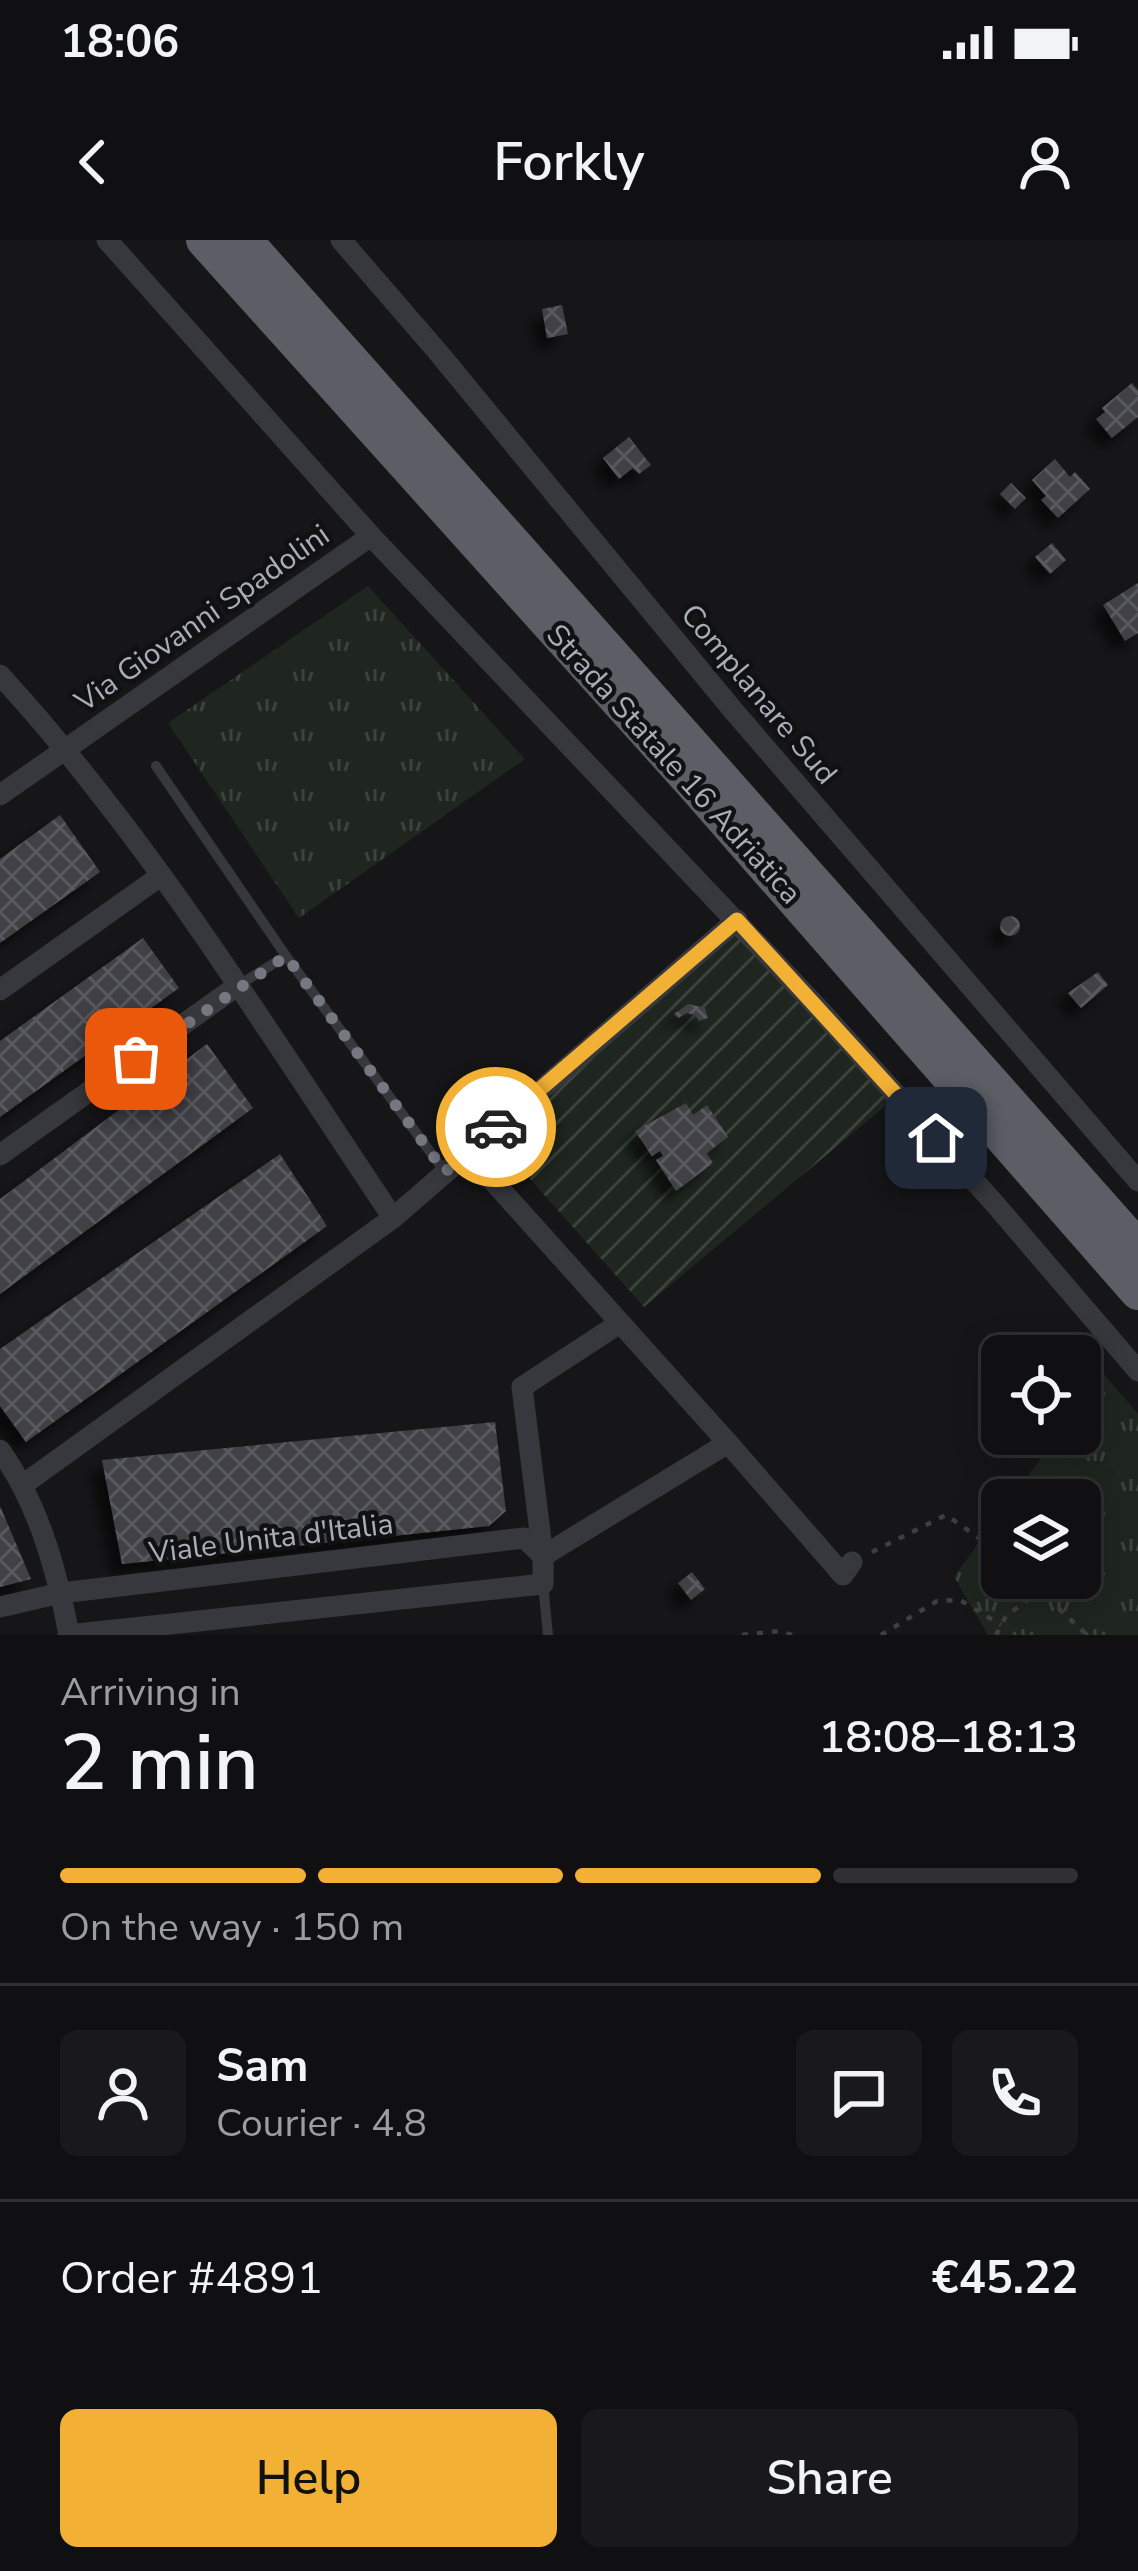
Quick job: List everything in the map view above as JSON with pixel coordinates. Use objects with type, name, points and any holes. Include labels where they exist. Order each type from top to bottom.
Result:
[{"type":"highway","name":"Strada Statale 16 Adriatica","points":[[204,240],[695,786],[1138,1292]]},
{"type":"highway","name":"Strada Statale 16 Adriatica","points":[[244,240],[1138,1247]]},
{"type":"street","points":[[107,240],[371,536],[737,920],[995,1204],[1138,1371]]},
{"type":"street","name":"Complanare Sud","points":[[341,240],[746,727],[1138,1181]]},
{"type":"street","name":"Via Giovanni Spadolini","points":[[0,796],[371,536]]},
{"type":"street","points":[[0,675],[67,747],[237,986],[393,1218]]},
{"type":"street","points":[[0,990],[159,877]]},
{"type":"street","points":[[24,1484],[393,1218],[737,920]]},
{"type":"street","points":[[0,1155],[237,986]]},
{"type":"street","points":[[466,1152],[843,1575],[852,1562]]},
{"type":"street","points":[[0,1450],[24,1484],[61,1593],[69,1635],[543,1584],[522,1388],[620,1323]]},
{"type":"street","points":[[543,1556],[728,1443]]},
{"type":"street","name":"Viale Unita d'Italia","points":[[0,1607],[61,1593],[524,1538],[543,1556]]},
{"type":"lane","points":[[156,766],[286,956],[445,1172]]},
{"type":"lane","points":[[237,986],[286,956]]},
{"type":"lane","points":[[543,1584],[548,1635]]},
{"type":"path","points":[[852,1562],[946,1515],[981,1539]]},
{"type":"path","points":[[996,1635],[1006,1616],[1029,1599]]},
{"type":"path","points":[[1047,1599],[1087,1635]]},
{"type":"path","points":[[880,1635],[937,1601],[960,1600],[1001,1625]]},
{"type":"path","points":[[742,1635],[778,1630],[792,1635]]},
{"type":"green space","points":[[368,586],[525,759],[299,918],[168,723]]},
{"type":"green space","points":[[728,923],[890,1102],[644,1307],[490,1134]]},
{"type":"green space","points":[[1101,1376],[1138,1414],[1138,1635],[988,1635],[954,1577],[981,1540],[981,1599],[1101,1599],[1101,1479],[1026,1479],[1043,1455],[1101,1455]]},
{"type":"building","points":[[562,305],[568,334],[547,338],[542,309]]},
{"type":"building","points":[[1132,383],[1138,390],[1138,417],[1112,438],[1096,419]]},
{"type":"building","points":[[629,437],[651,465],[639,474],[633,468],[619,479],[603,458]]},
{"type":"building","points":[[1055,459],[1070,477],[1075,472],[1090,489],[1058,518],[1041,500],[1046,496],[1032,480]]},
{"type":"building","points":[[1011,483],[1026,498],[1015,509],[1000,494]]},
{"type":"building","points":[[1052,543],[1066,560],[1050,574],[1035,557]]},
{"type":"building","points":[[1138,583],[1138,633],[1125,641],[1103,605]]},
{"type":"building","points":[[60,815],[100,872],[0,943],[0,859]]},
{"type":"building","points":[[1010,916],[1020,926],[1010,936],[1000,926]]},
{"type":"building","points":[[143,938],[179,988],[0,1117],[0,1041]]},
{"type":"building","points":[[1098,972],[1108,985],[1081,1008],[1068,993]]},
{"type":"building","points":[[688,1004],[705,1008],[708,1018],[699,1021],[695,1015],[678,1018],[674,1014]]},
{"type":"building","points":[[207,1044],[253,1108],[0,1294],[0,1199]]},
{"type":"building","points":[[686,1103],[693,1115],[707,1105],[728,1137],[706,1153],[713,1163],[676,1191],[656,1160],[663,1156],[660,1151],[652,1156],[635,1131]]},
{"type":"building","points":[[280,1154],[327,1226],[26,1442],[0,1406],[0,1349]]},
{"type":"building","points":[[495,1422],[506,1511],[489,1526],[122,1564],[102,1460]]},
{"type":"building","points":[[0,1506],[31,1579],[0,1587]]},
{"type":"building","points":[[692,1572],[705,1589],[691,1600],[678,1583]]},
{"type":"way so far","points":[[136,1059],[286,956],[445,1172],[496,1127]]},
{"type":"route","points":[[496,1127],[737,920],[936,1138]]}]
